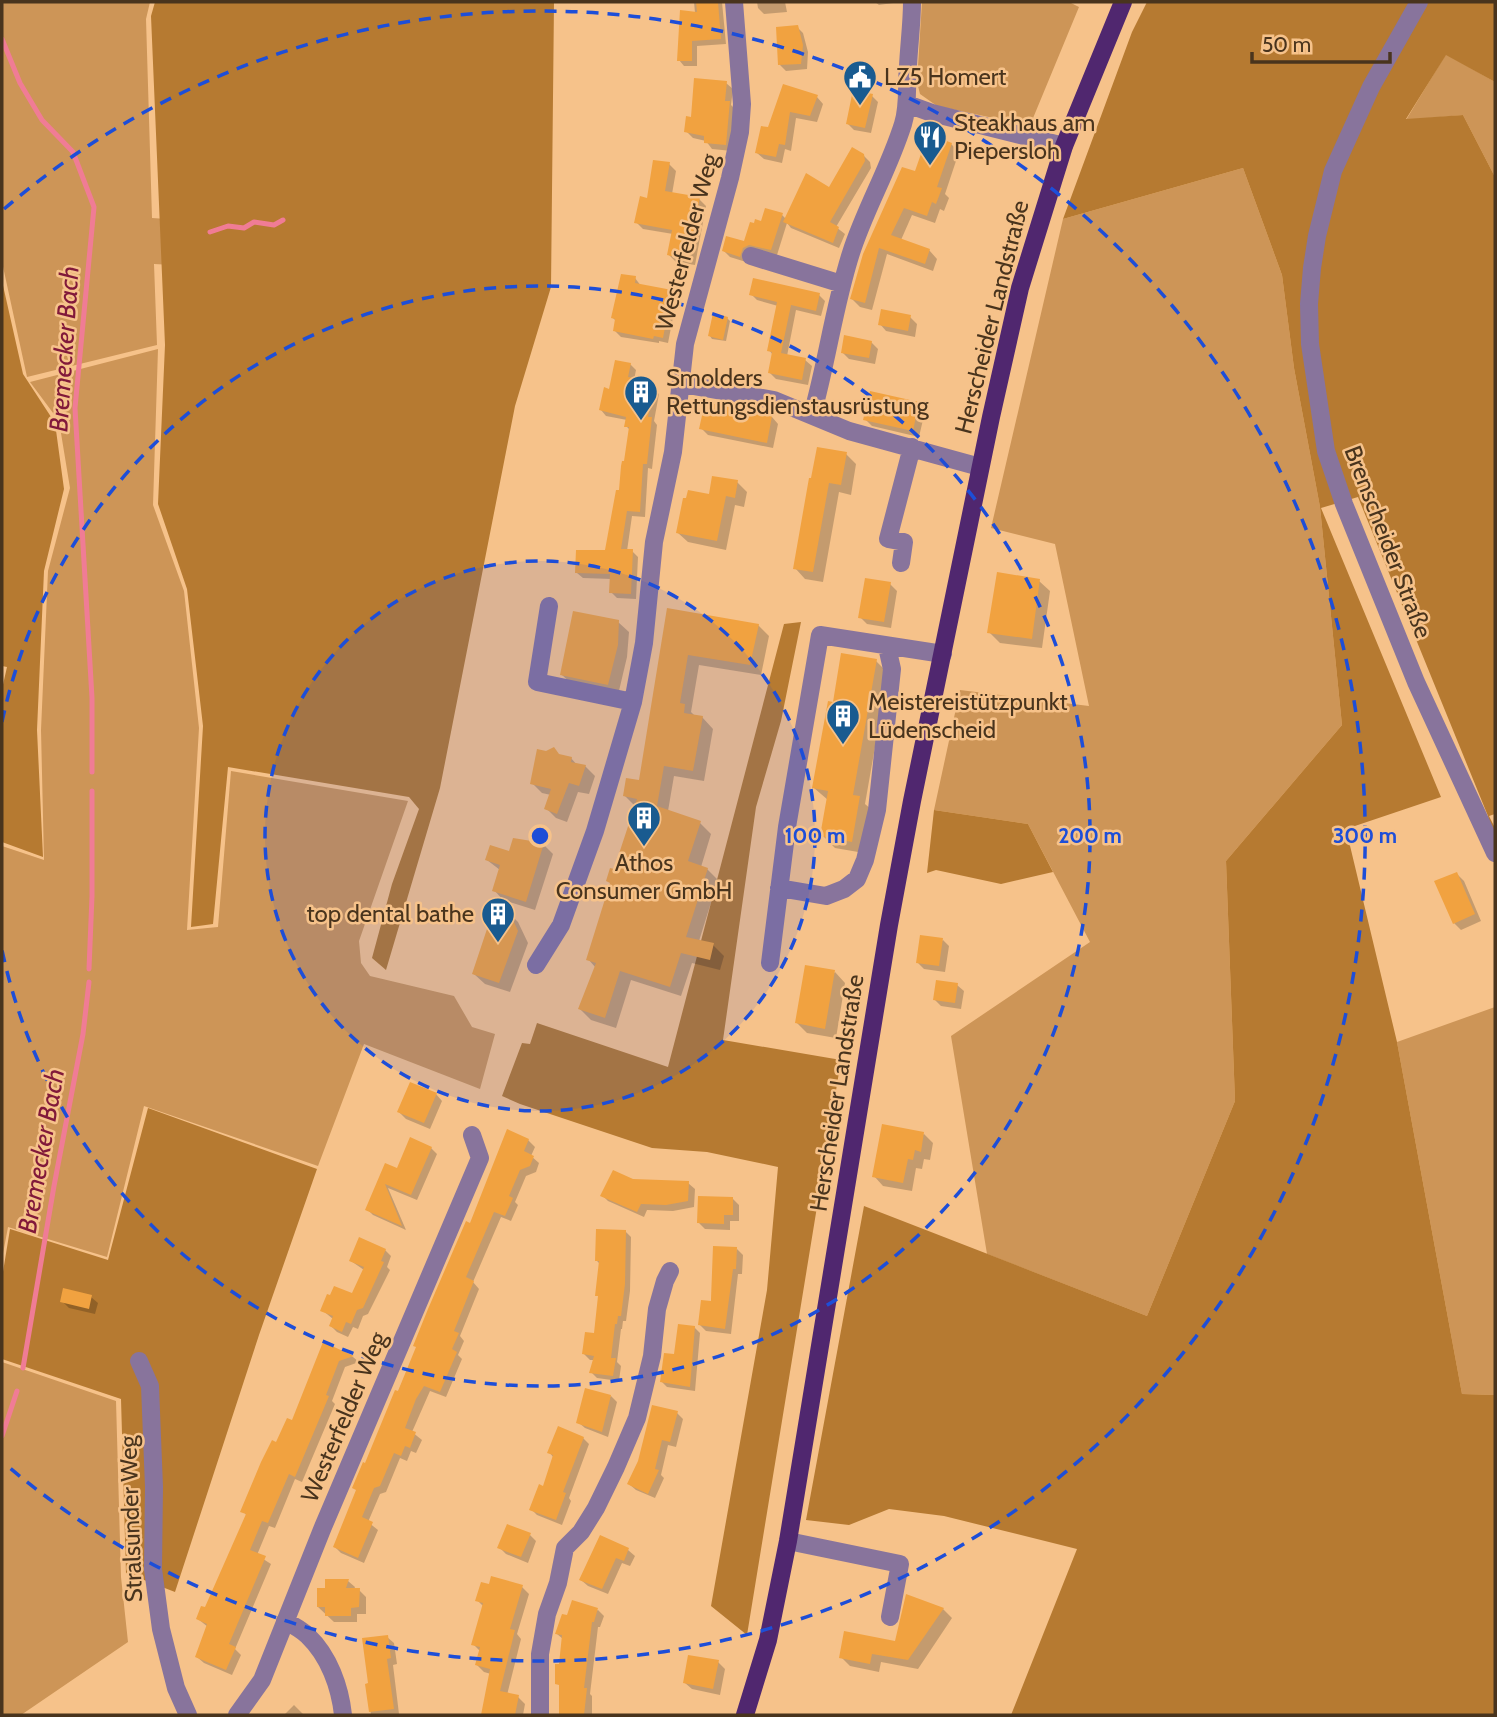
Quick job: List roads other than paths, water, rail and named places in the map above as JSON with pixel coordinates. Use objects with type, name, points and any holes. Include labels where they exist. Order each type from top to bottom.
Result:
[{"type":"main road","name":"Herscheider Landstraße","points":[[745,1715],[768,1640],[788,1541],[889,925],[980,467],[1020,288],[1064,146],[1118,4]]},
{"type":"street","name":"Westerfelder Weg","points":[[536,965],[561,925],[595,831],[633,702],[644,643],[654,542],[673,452],[685,344],[740,132],[742,104],[734,2]]},
{"type":"street","points":[[812,415],[852,250],[886,173],[904,122],[912,2]]},
{"type":"street","name":"Brenscheider Straße","points":[[1419,2],[1371,87],[1333,171],[1312,268],[1310,344],[1326,451],[1344,503],[1416,682],[1495,853]]},
{"type":"street","points":[[906,104],[1064,146]]},
{"type":"street","points":[[751,256],[842,284]]},
{"type":"street","points":[[682,384],[774,400],[849,431],[980,467]]},
{"type":"street","points":[[901,563],[904,542],[888,539],[912,447]]},
{"type":"street","points":[[550,606],[537,682],[633,702]]},
{"type":"street","points":[[770,963],[787,827],[820,635],[943,654]]},
{"type":"street","points":[[779,888],[826,897],[844,889],[857,879],[865,860],[877,810],[892,669],[887,647]]},
{"type":"street","name":"Westerfelder Weg","points":[[237,1715],[262,1680],[480,1158],[472,1135]]},
{"type":"street","points":[[540,1715],[540,1654],[547,1614],[558,1583],[565,1548],[581,1532],[596,1508],[637,1418],[652,1356],[657,1310],[670,1271]]},
{"type":"street","name":"Stralsunder Weg","points":[[139,1360],[150,1386],[154,1487],[153,1569],[176,1688],[188,1715]]},
{"type":"street","points":[[788,1541],[900,1564],[890,1617]]},
{"type":"street","points":[[285,1621],[308,1635],[327,1664],[341,1698],[343,1715]]},
{"type":"waterway","name":"Bremecker Bach","points":[[2,39],[20,83],[42,120],[73,152],[94,207],[75,408],[92,698],[92,772]]},
{"type":"waterway","points":[[210,232],[228,226],[244,228],[254,222],[274,225],[283,220]]},
{"type":"waterway","name":"Bremecker Bach","points":[[89,969],[92,791]]},
{"type":"waterway","name":"Bremecker Bach","points":[[23,1368],[83,1034],[89,982]]},
{"type":"waterway","name":"Bremecker Bach","points":[[2,1436],[17,1391]]},
{"type":"place","name":"LZ5 Homert","points":[[860,107]]},
{"type":"place","name":"Steakhaus am Piepersloh","points":[[930,167]]},
{"type":"place","name":"Smolders Rettungsdienstausrüstung","points":[[641,422]]},
{"type":"place","name":"Meistereistützpunkt Lüdenscheid","points":[[843,746]]},
{"type":"place","name":"Athos Consumer GmbH","points":[[644,848]]},
{"type":"place","name":"top dental bathe","points":[[498,944]]}]
